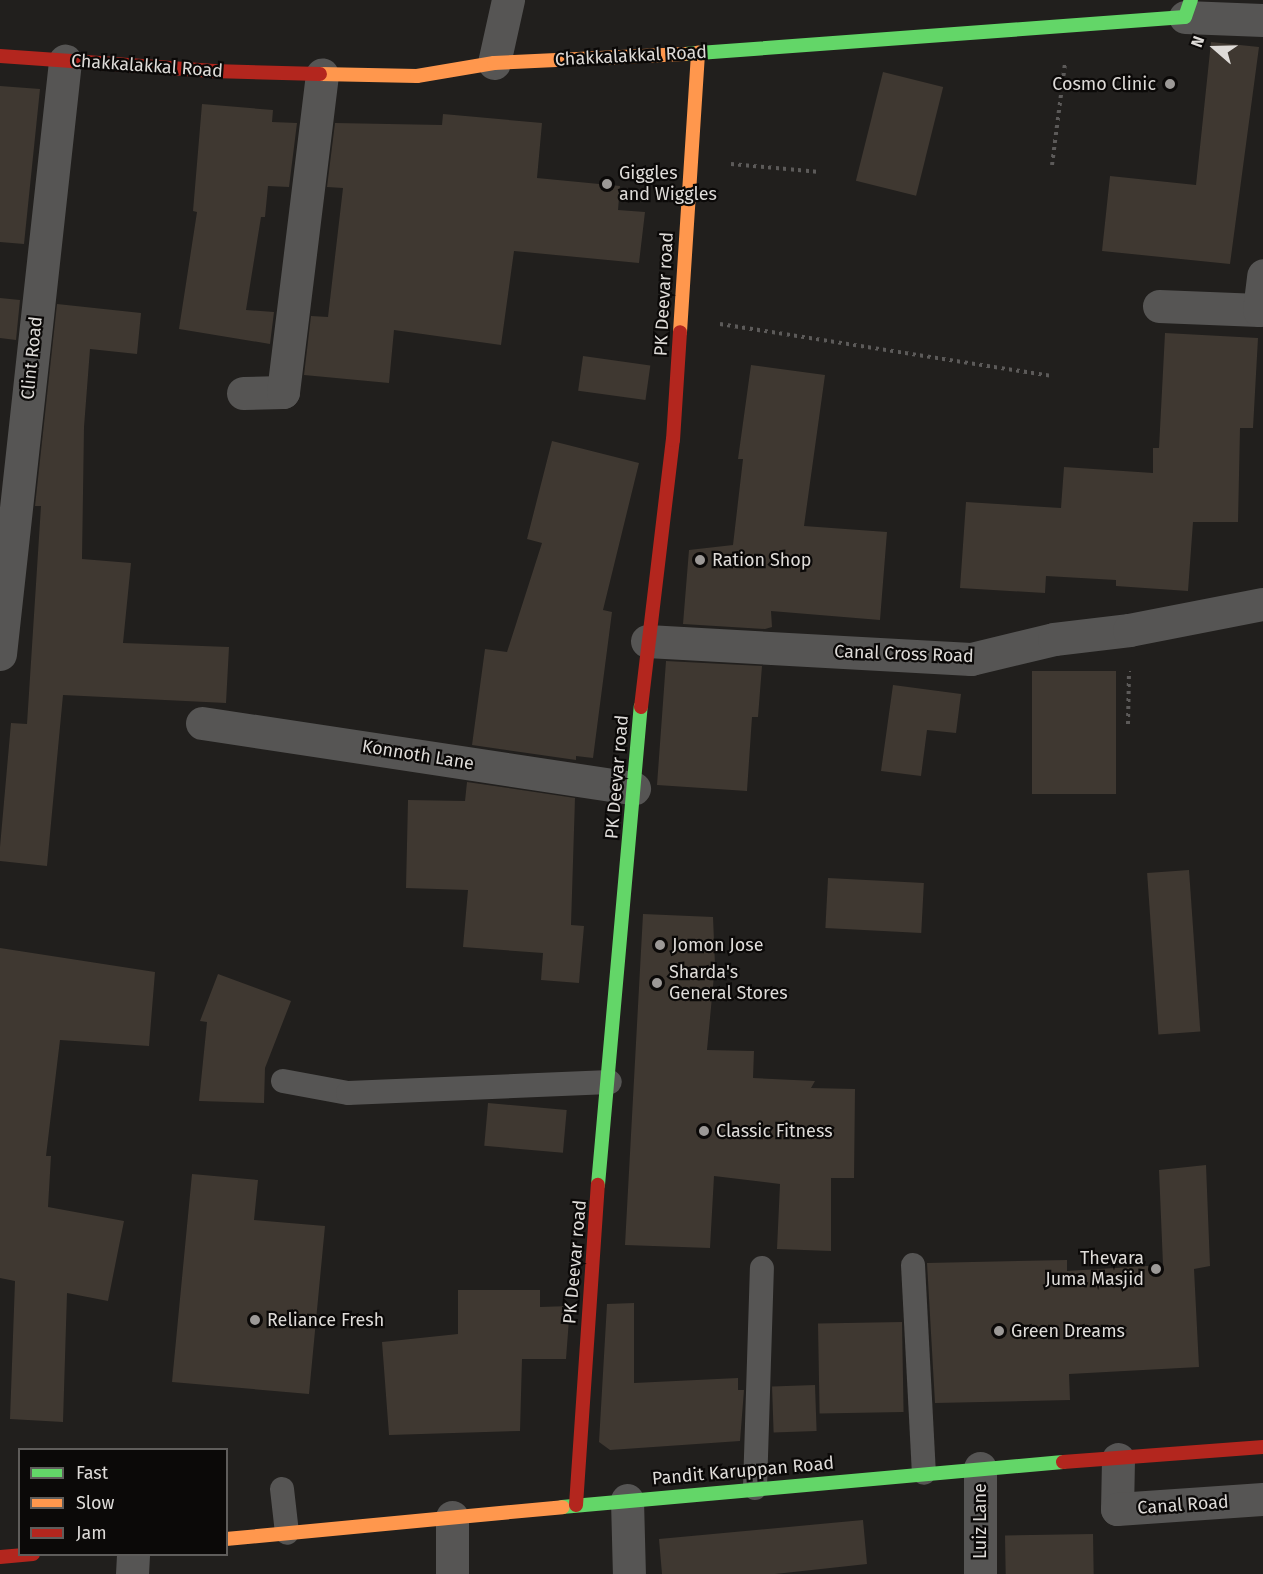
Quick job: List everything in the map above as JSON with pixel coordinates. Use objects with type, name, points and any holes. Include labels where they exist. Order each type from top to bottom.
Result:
[{"type":"street","points":[[494,63],[507,0]]},
{"type":"street","name":"Chakkalakkal Road","points":[[0,56],[322,74],[417,76],[494,63],[698,53],[1070,24],[1188,8],[1263,20]]},
{"type":"street","name":"PK Deevar road","points":[[576,1505],[592,1252],[610,1082],[647,641],[673,440],[689,160],[698,53]]},
{"type":"street","name":"Clint Road","points":[[0,654],[3,599],[65,61]]},
{"type":"street","points":[[243,393],[283,392],[322,74]]},
{"type":"street","points":[[1159,306],[1259,310],[1263,275]]},
{"type":"street","name":"Canal Cross Road","points":[[647,641],[971,659],[1054,639],[1129,630],[1263,604]]},
{"type":"street","name":"Konnoth Lane","points":[[202,723],[634,788]]},
{"type":"street","name":"Pandit Karuppan Road","points":[[228,1539],[980,1468],[1263,1447]]},
{"type":"street","name":"Canal Road","points":[[1118,1459],[1116,1509],[1263,1498]]},
{"type":"street","name":"Luiz Lane","points":[[980,1468],[980,1574]]},
{"type":"street","points":[[627,1500],[629,1574]]},
{"type":"street","points":[[452,1517],[452,1574]]},
{"type":"street","points":[[0,1557],[18,1555]]},
{"type":"street","points":[[132,1574],[133,1556]]},
{"type":"lane","points":[[283,1081],[348,1093],[610,1082]]},
{"type":"lane","points":[[913,1265],[924,1473]]},
{"type":"lane","points":[[755,1488],[762,1268]]},
{"type":"lane","points":[[282,1489],[287,1533]]},
{"type":"path","points":[[1052,165],[1070,24]]},
{"type":"path","points":[[689,160],[820,172]]},
{"type":"path","points":[[681,318],[1053,376]]},
{"type":"path","points":[[1128,724],[1129,630]]},
{"type":"building","points":[[1211,42],[1259,47],[1230,264],[1102,251],[1110,176],[1196,185]]},
{"type":"building","points":[[883,72],[943,87],[916,196],[856,181]]},
{"type":"building","points":[[0,86],[40,89],[24,244],[0,242]]},
{"type":"building","points":[[202,104],[273,110],[272,122],[297,123],[289,187],[268,186],[265,217],[261,217],[246,310],[274,312],[270,344],[179,329],[197,212],[193,211]]},
{"type":"building","points":[[443,114],[542,123],[537,178],[620,186],[618,210],[645,212],[639,263],[514,251],[501,345],[394,330],[389,383],[304,375],[311,316],[328,317],[343,188],[327,187],[335,123],[442,125]]},
{"type":"building","points":[[0,298],[20,300],[16,340],[0,338]]},
{"type":"building","points":[[57,304],[141,313],[137,354],[90,349],[84,427],[82,559],[131,563],[123,643],[229,647],[226,703],[63,695],[47,866],[0,861],[0,847],[11,723],[27,724],[41,506],[35,506]]},
{"type":"building","points":[[1165,333],[1258,338],[1253,428],[1240,428],[1238,522],[1193,522],[1188,591],[1116,586],[1116,580],[1046,576],[1045,593],[960,588],[966,502],[1061,508],[1064,467],[1153,473],[1153,448],[1159,448]]},
{"type":"building","points":[[583,356],[650,365],[645,400],[578,391]]},
{"type":"building","points":[[751,365],[825,375],[804,526],[887,532],[880,620],[771,611],[772,627],[765,629],[683,624],[689,550],[733,545],[743,459],[738,459]]},
{"type":"building","points":[[552,441],[639,463],[603,610],[612,612],[593,758],[576,756],[576,760],[472,745],[485,649],[507,652],[542,543],[527,539]]},
{"type":"building","points":[[666,661],[762,666],[758,717],[752,717],[747,791],[657,785]]},
{"type":"building","points":[[1032,671],[1116,671],[1116,794],[1032,794]]},
{"type":"building","points":[[893,685],[961,694],[956,733],[927,730],[921,776],[881,771]]},
{"type":"building","points":[[467,782],[575,798],[571,925],[584,926],[579,983],[541,980],[543,953],[463,947],[468,890],[406,888],[408,800],[465,801]]},
{"type":"building","points":[[1189,870],[1200,1032],[1158,1035],[1147,873]]},
{"type":"building","points":[[828,878],[924,883],[921,933],[825,928]]},
{"type":"building","points":[[643,914],[713,917],[715,965],[707,1050],[754,1051],[753,1078],[815,1081],[811,1088],[855,1089],[854,1178],[831,1178],[831,1251],[777,1249],[780,1184],[714,1176],[710,1248],[625,1245]]},
{"type":"building","points":[[0,948],[155,972],[149,1046],[60,1040],[46,1156],[51,1156],[48,1207],[124,1221],[108,1301],[67,1293],[63,1422],[10,1419],[15,1281],[0,1278]]},
{"type":"building","points":[[218,974],[291,1001],[265,1068],[264,1103],[199,1101],[207,1022],[200,1021]]},
{"type":"building","points":[[488,1103],[567,1110],[563,1153],[484,1146]]},
{"type":"building","points":[[1206,1165],[1210,1266],[1194,1269],[1199,1367],[1069,1374],[1070,1400],[935,1403],[927,1263],[1067,1260],[1067,1271],[1163,1265],[1159,1170]]},
{"type":"building","points":[[192,1174],[258,1180],[254,1220],[325,1226],[309,1394],[172,1382]]},
{"type":"building","points":[[458,1290],[540,1290],[540,1307],[570,1306],[566,1359],[522,1359],[520,1431],[389,1435],[382,1342],[458,1334]]},
{"type":"building","points":[[634,1303],[634,1383],[738,1378],[738,1390],[744,1390],[740,1441],[610,1450],[599,1442],[607,1304]]},
{"type":"building","points":[[902,1322],[904,1412],[820,1413],[818,1323]]},
{"type":"building","points":[[815,1385],[817,1431],[774,1432],[772,1387]]},
{"type":"building","points":[[863,1520],[867,1564],[775,1574],[662,1574],[659,1539]]},
{"type":"building","points":[[1093,1534],[1094,1574],[1006,1574],[1005,1536]]},
{"type":"traffic: fast","points":[[685,54],[1185,17],[1191,0]]},
{"type":"traffic: fast","points":[[598,1185],[641,707]]},
{"type":"traffic: fast","points":[[562,1507],[1063,1462]]},
{"type":"traffic: slow","points":[[680,332],[698,53]]},
{"type":"traffic: slow","points":[[320,74],[417,76],[494,63],[685,54]]},
{"type":"traffic: slow","points":[[228,1539],[562,1507]]},
{"type":"traffic: jam","points":[[0,56],[213,71],[320,74]]},
{"type":"traffic: jam","points":[[641,707],[673,440],[680,332]]},
{"type":"traffic: jam","points":[[576,1505],[598,1185]]},
{"type":"traffic: jam","points":[[1063,1462],[1263,1447]]},
{"type":"traffic: jam","points":[[0,1557],[18,1555]]},
{"type":"place","name":"Cosmo Clinic","points":[[1170,84]]},
{"type":"place","name":"Giggles and Wiggles","points":[[607,184]]},
{"type":"place","name":"Ration Shop","points":[[700,560]]},
{"type":"place","name":"Jomon Jose","points":[[660,945]]},
{"type":"place","name":"Sharda's General Stores","points":[[657,983]]},
{"type":"place","name":"Classic Fitness","points":[[704,1131]]},
{"type":"place","name":"Thevara Juma Masjid","points":[[1156,1269]]},
{"type":"place","name":"Reliance Fresh","points":[[255,1320]]},
{"type":"place","name":"Green Dreams","points":[[999,1331]]}]
